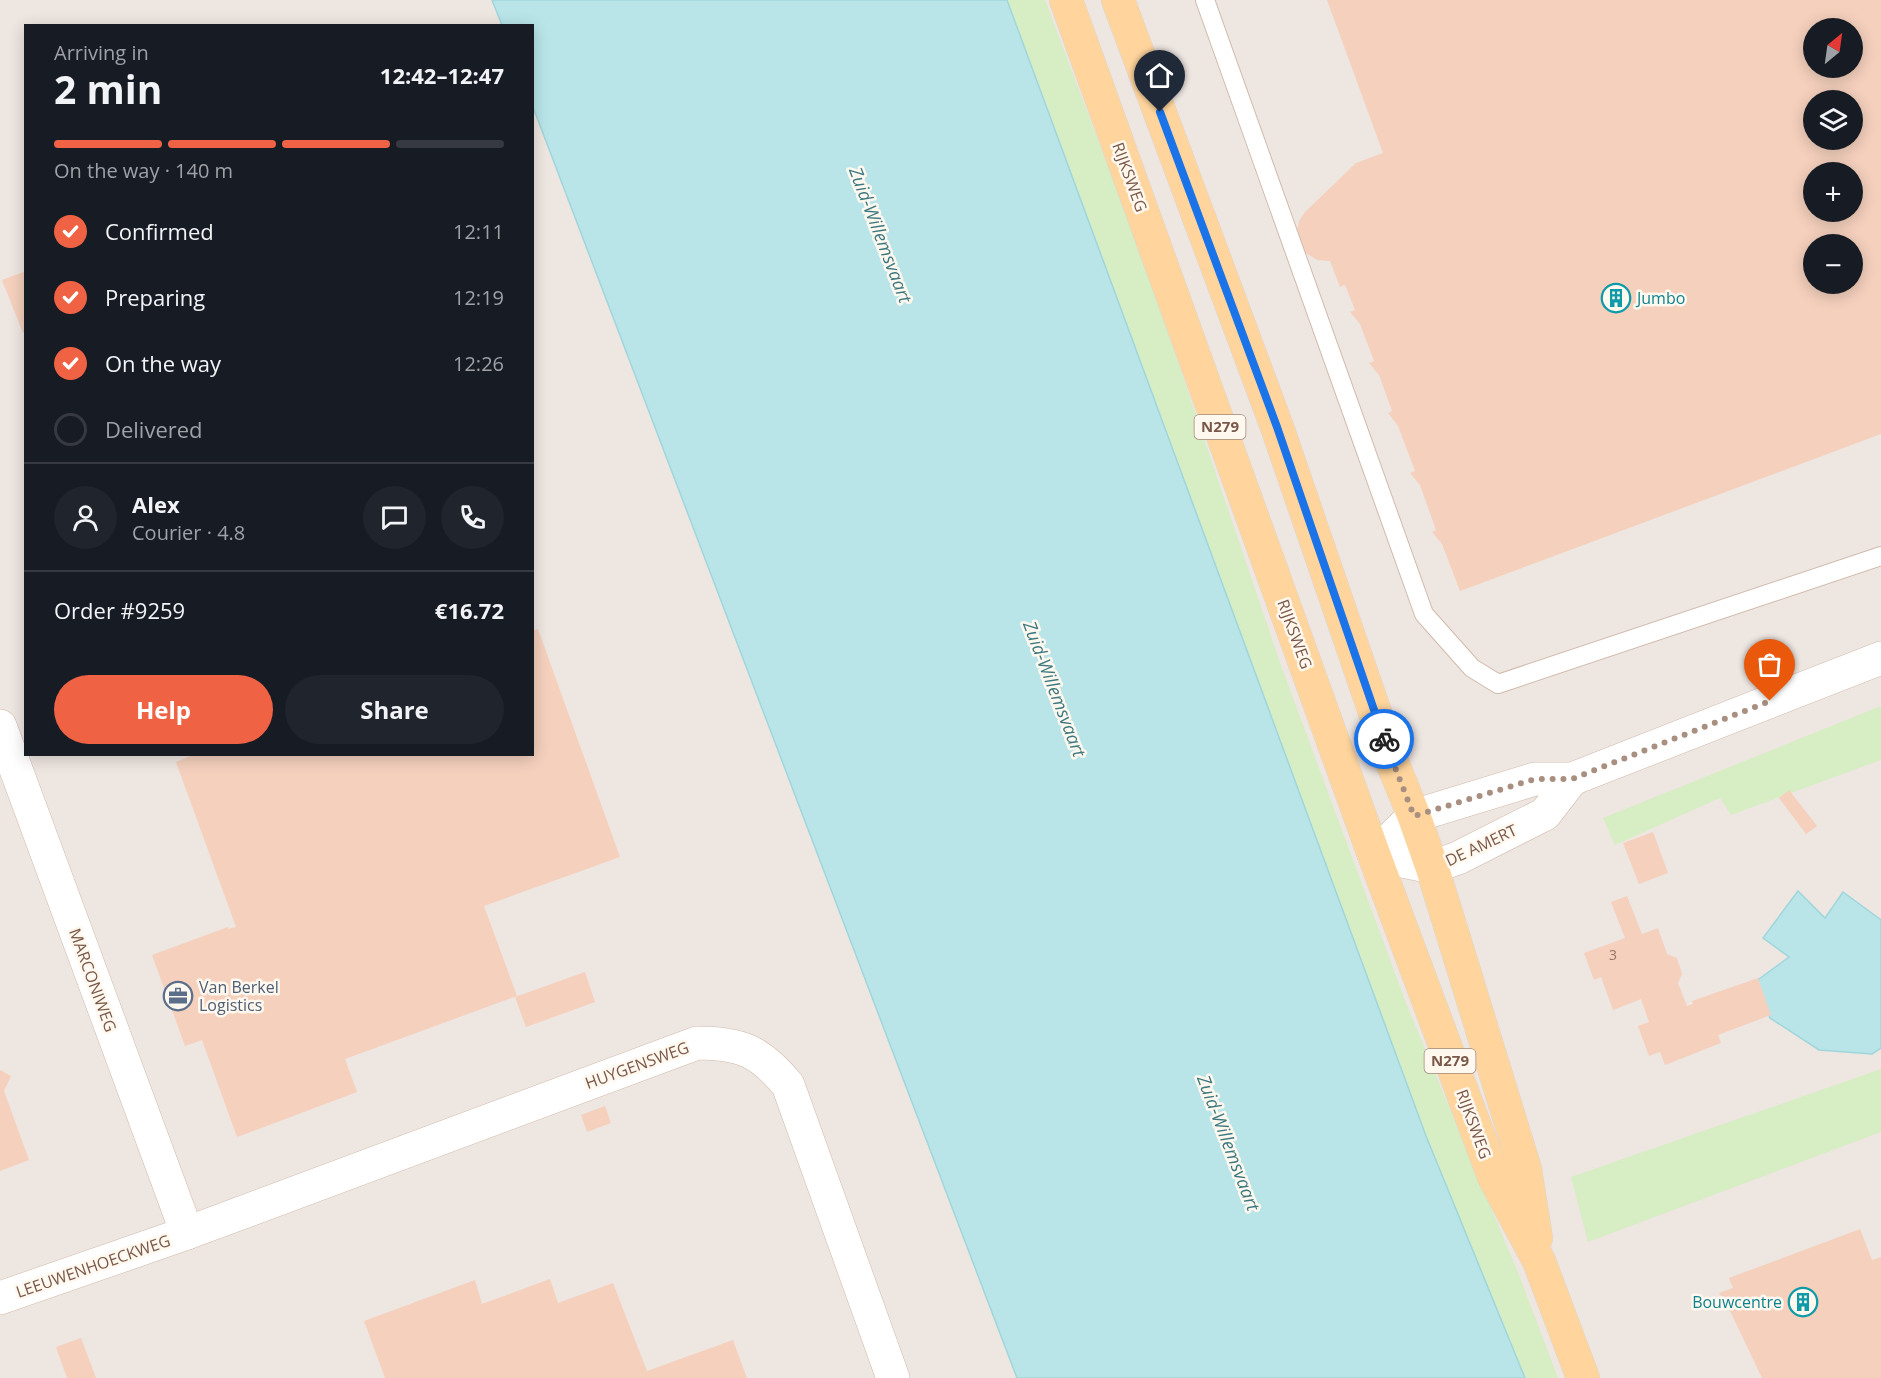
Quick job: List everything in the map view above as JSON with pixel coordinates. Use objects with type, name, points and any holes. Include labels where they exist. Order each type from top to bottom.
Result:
[{"type":"main road","name":"RIJKSWEG","points":[[1066,0],[1374,855],[1494,1177],[1539,1261],[1583,1378]]},
{"type":"main road","name":"RIJKSWEG","points":[[1118,0],[1277,427],[1392,762],[1432,867],[1525,1169],[1539,1261]]},
{"type":"street","points":[[1374,855],[1414,816],[1535,779],[1572,779],[1881,658]]},
{"type":"street","name":"MARCONIWEG","points":[[0,726],[187,1233]]},
{"type":"street","name":"DE AMERT","points":[[1374,855],[1432,867],[1458,858],[1545,814],[1572,779]]},
{"type":"street","name":"HUYGENSWEG","points":[[187,1233],[697,1043],[723,1043],[749,1050],[771,1065],[788,1085],[893,1378]]},
{"type":"street","name":"LEEUWENHOECKWEG","points":[[0,1298],[187,1233]]},
{"type":"lane","points":[[1205,0],[1424,614],[1472,668],[1498,684],[1881,556]]},
{"type":"shaded area","points":[[0,0],[1881,0],[1881,1378],[0,1378]]},
{"type":"green space","points":[[1007,0],[1045,0],[1145,264],[1279,660],[1406,1003],[1519,1275],[1558,1378],[1525,1378],[1426,1136]]},
{"type":"green space","points":[[1881,706],[1881,760],[1731,815],[1720,798],[1615,845],[1603,818]]},
{"type":"green space","points":[[1881,1069],[1881,1132],[1588,1242],[1571,1177]]},
{"type":"water","name":"Zuid-Willemsvaart","points":[[492,0],[1007,0],[1426,1136],[1525,1378],[1017,1378],[534,110],[534,24],[502,24]]},
{"type":"water","points":[[1798,891],[1825,918],[1843,892],[1881,920],[1881,1048],[1872,1054],[1819,1050],[1770,1018],[1755,982],[1789,957],[1763,938]]},
{"type":"building","name":"Jumbo","points":[[1327,0],[1881,0],[1881,434],[1460,591],[1442,544],[1432,532],[1436,530],[1420,485],[1410,473],[1415,471],[1398,426],[1388,413],[1392,411],[1379,375],[1369,363],[1374,361],[1360,324],[1350,312],[1355,310],[1345,285],[1340,287],[1330,261],[1317,260],[1301,248],[1297,231],[1299,221],[1305,212],[1356,163],[1383,153]]},
{"type":"building","points":[[24,272],[24,333],[23,333],[2,280]]},
{"type":"building","points":[[538,629],[620,857],[484,906],[517,996],[345,1059],[357,1092],[237,1137],[202,1040],[185,1046],[152,955],[228,927],[228,929],[236,927],[176,762],[190,756],[534,756],[534,630]]},
{"type":"building","points":[[1789,790],[1817,826],[1806,834],[1779,798]]},
{"type":"building","points":[[1653,832],[1668,873],[1639,884],[1623,843]]},
{"type":"building","points":[[1627,896],[1642,934],[1658,928],[1667,954],[1677,958],[1682,974],[1678,983],[1687,1006],[1693,1004],[1692,1001],[1758,978],[1771,1015],[1718,1035],[1721,1043],[1665,1065],[1660,1052],[1649,1056],[1638,1026],[1649,1022],[1641,999],[1613,1010],[1601,977],[1594,980],[1584,953],[1625,938],[1611,902]]},
{"type":"building","points":[[585,972],[595,1002],[526,1027],[515,997]]},
{"type":"building","points":[[0,1070],[11,1076],[4,1091],[29,1160],[0,1171]]},
{"type":"building","points":[[605,1106],[611,1123],[587,1132],[581,1115]]},
{"type":"building","name":"Bouwcentre","points":[[1860,1229],[1872,1260],[1881,1257],[1881,1378],[1762,1378],[1719,1293],[1733,1288],[1729,1278]]},
{"type":"building","points":[[550,1279],[558,1303],[613,1283],[647,1371],[733,1340],[747,1378],[385,1378],[364,1321],[475,1280],[482,1304]]},
{"type":"building","points":[[81,1338],[96,1378],[67,1378],[56,1347]]},
{"type":"way so far","points":[[1384,739],[1414,816],[1535,779],[1572,779],[1770,701]]},
{"type":"place","name":"Jumbo","points":[[1616,298]]},
{"type":"place","name":"Van Berkel Logistics","points":[[178,996]]},
{"type":"place","name":"Bouwcentre","points":[[1803,1302]]},
{"type":"route","points":[[1160,112],[1277,427],[1384,739]]}]
